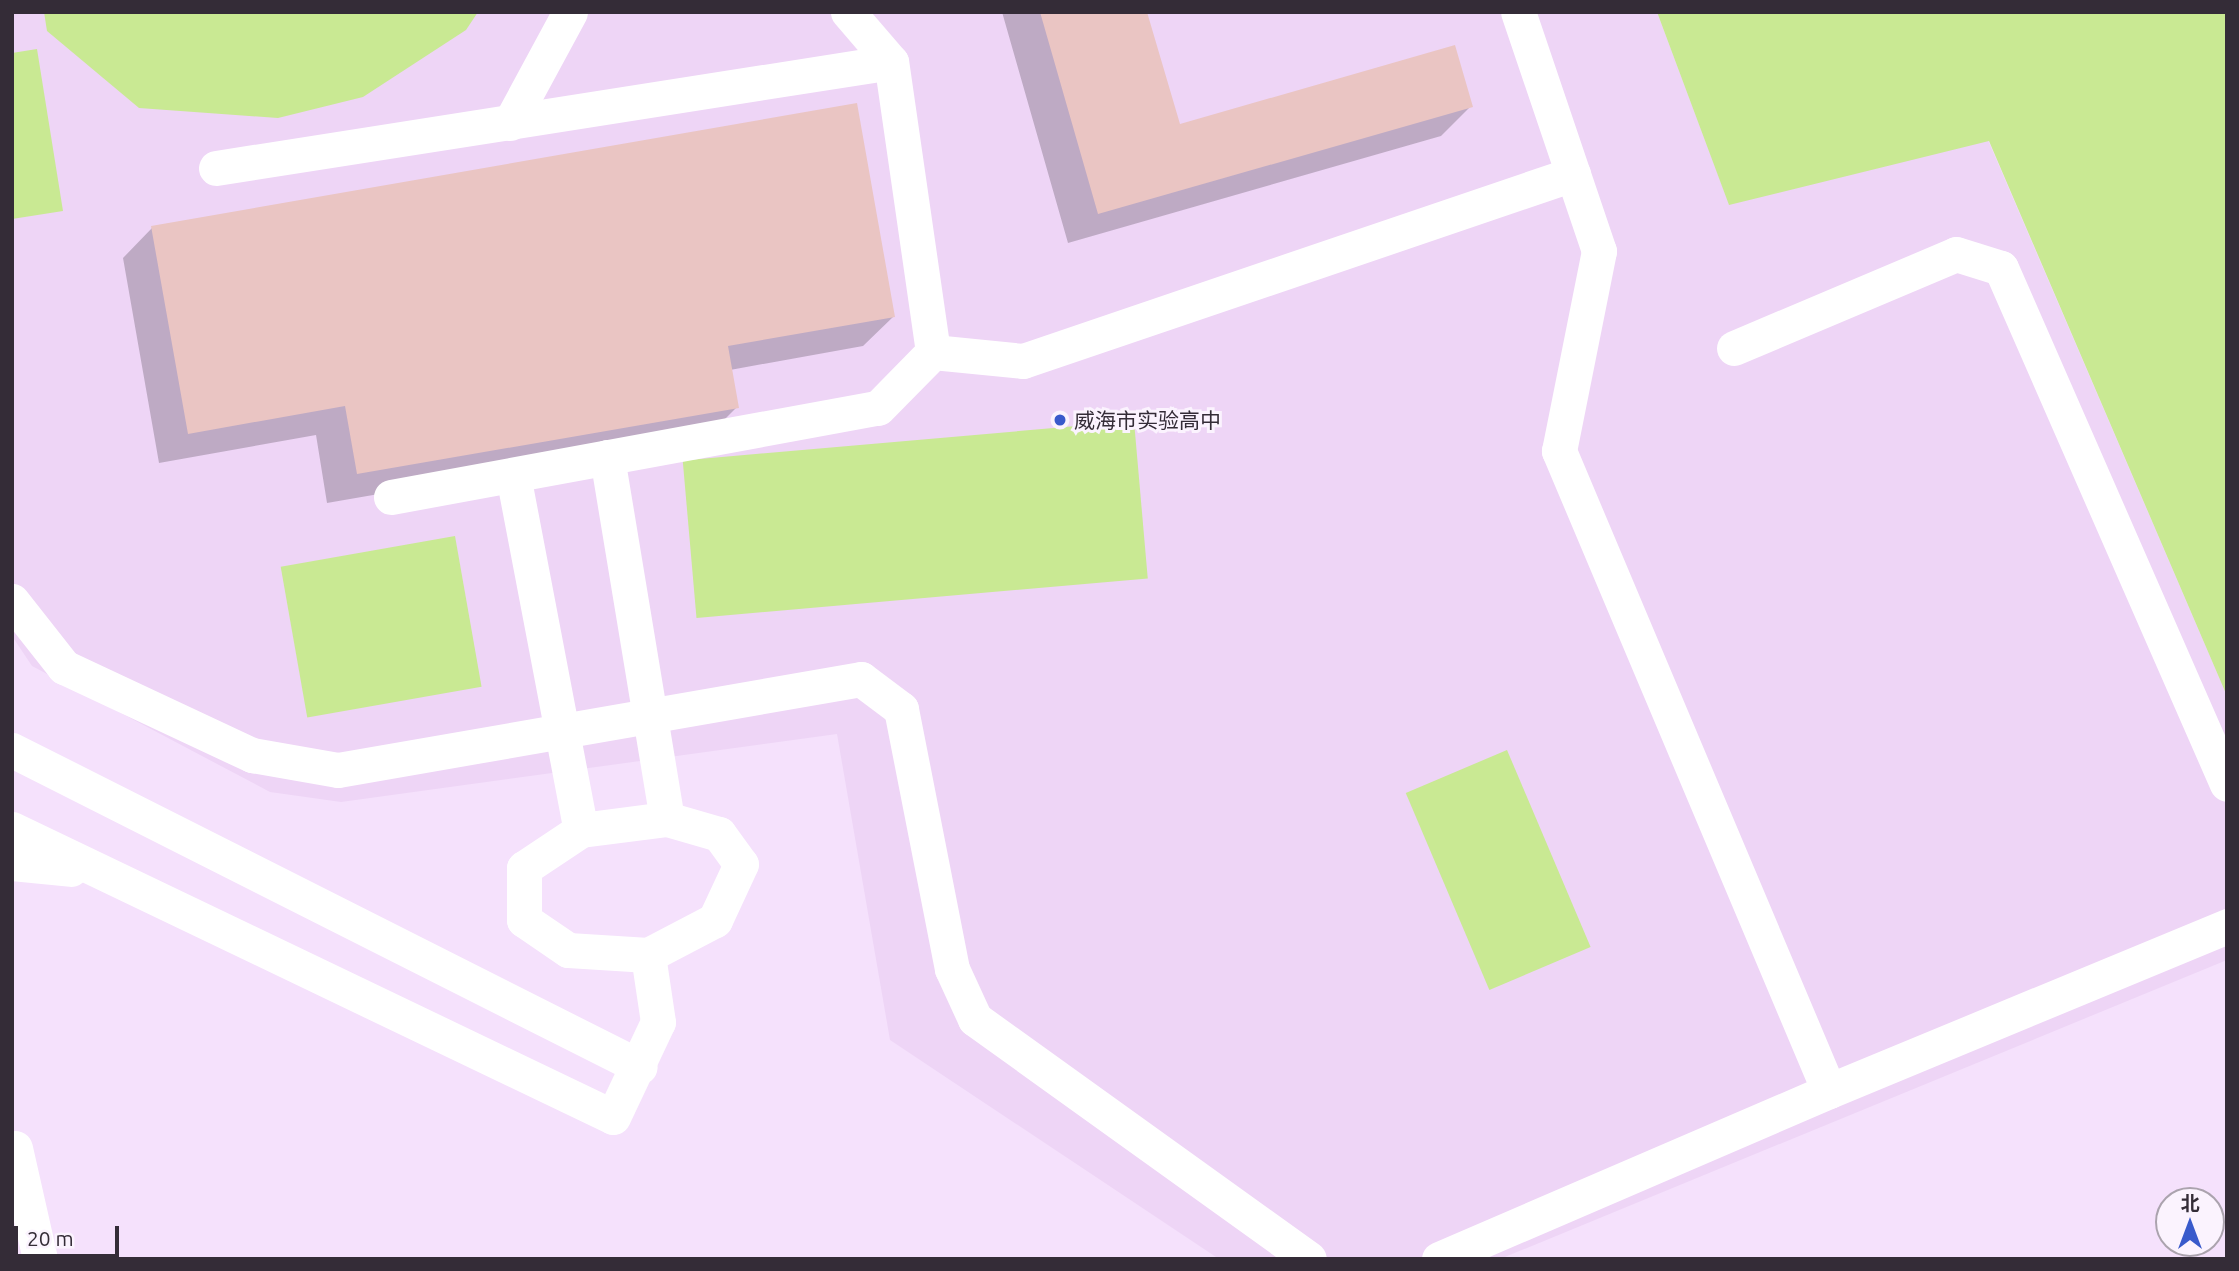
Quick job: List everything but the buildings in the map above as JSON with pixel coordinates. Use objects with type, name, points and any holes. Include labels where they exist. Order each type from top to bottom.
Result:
[{"type":"street","points":[[510,123],[570,12]]},
{"type":"street","points":[[848,12],[891,62],[933,352]]},
{"type":"street","points":[[1518,12],[1599,251],[1559,451],[1829,1091]]},
{"type":"street","points":[[216,169],[891,62]]},
{"type":"street","points":[[933,352],[1023,361],[1573,174]]},
{"type":"street","points":[[1734,348],[1956,254],[2001,268],[2227,784]]},
{"type":"street","points":[[391,497],[878,408],[933,352]]},
{"type":"street","points":[[607,457],[667,819]]},
{"type":"street","points":[[513,475],[581,830]]},
{"type":"street","points":[[12,601],[64,667],[252,755],[338,770],[861,679],[901,709],[952,969],[975,1019],[1309,1259]]},
{"type":"street","points":[[12,750],[640,1067]]},
{"type":"street","points":[[667,819],[719,834],[741,864],[715,920],[648,955],[568,950],[524,920],[524,868],[581,830],[667,819]]},
{"type":"street","points":[[12,829],[105,879],[613,1117],[640,1067],[659,1022],[648,955]]},
{"type":"street","points":[[12,863],[105,879]]},
{"type":"street","points":[[1439,1259],[1829,1091],[2227,926]]},
{"type":"street","points":[[15,1148],[40,1259]]},
{"type":"shaded area","name":"威海市实验高中","points":[[12,12],[1657,12],[1729,204],[1988,140],[2227,696],[2227,960],[1500,1259],[1219,1259],[890,1040],[837,734],[341,802],[270,792],[32,666],[12,636]]},
{"type":"green space","points":[[44,12],[478,12],[466,30],[363,97],[278,118],[139,108],[47,31]]},
{"type":"green space","points":[[1657,12],[2227,12],[2227,696],[1989,141],[1729,205]]},
{"type":"green space","points":[[37,49],[63,211],[12,219],[12,53]]},
{"type":"green space","points":[[1134,421],[1148,578],[696,618],[683,460]]},
{"type":"green space","points":[[455,536],[482,687],[307,717],[281,567]]},
{"type":"green space","points":[[1507,750],[1591,947],[1489,990],[1406,793]]},
{"type":"place","name":"威海市实验高中","points":[[1060,420]]}]
